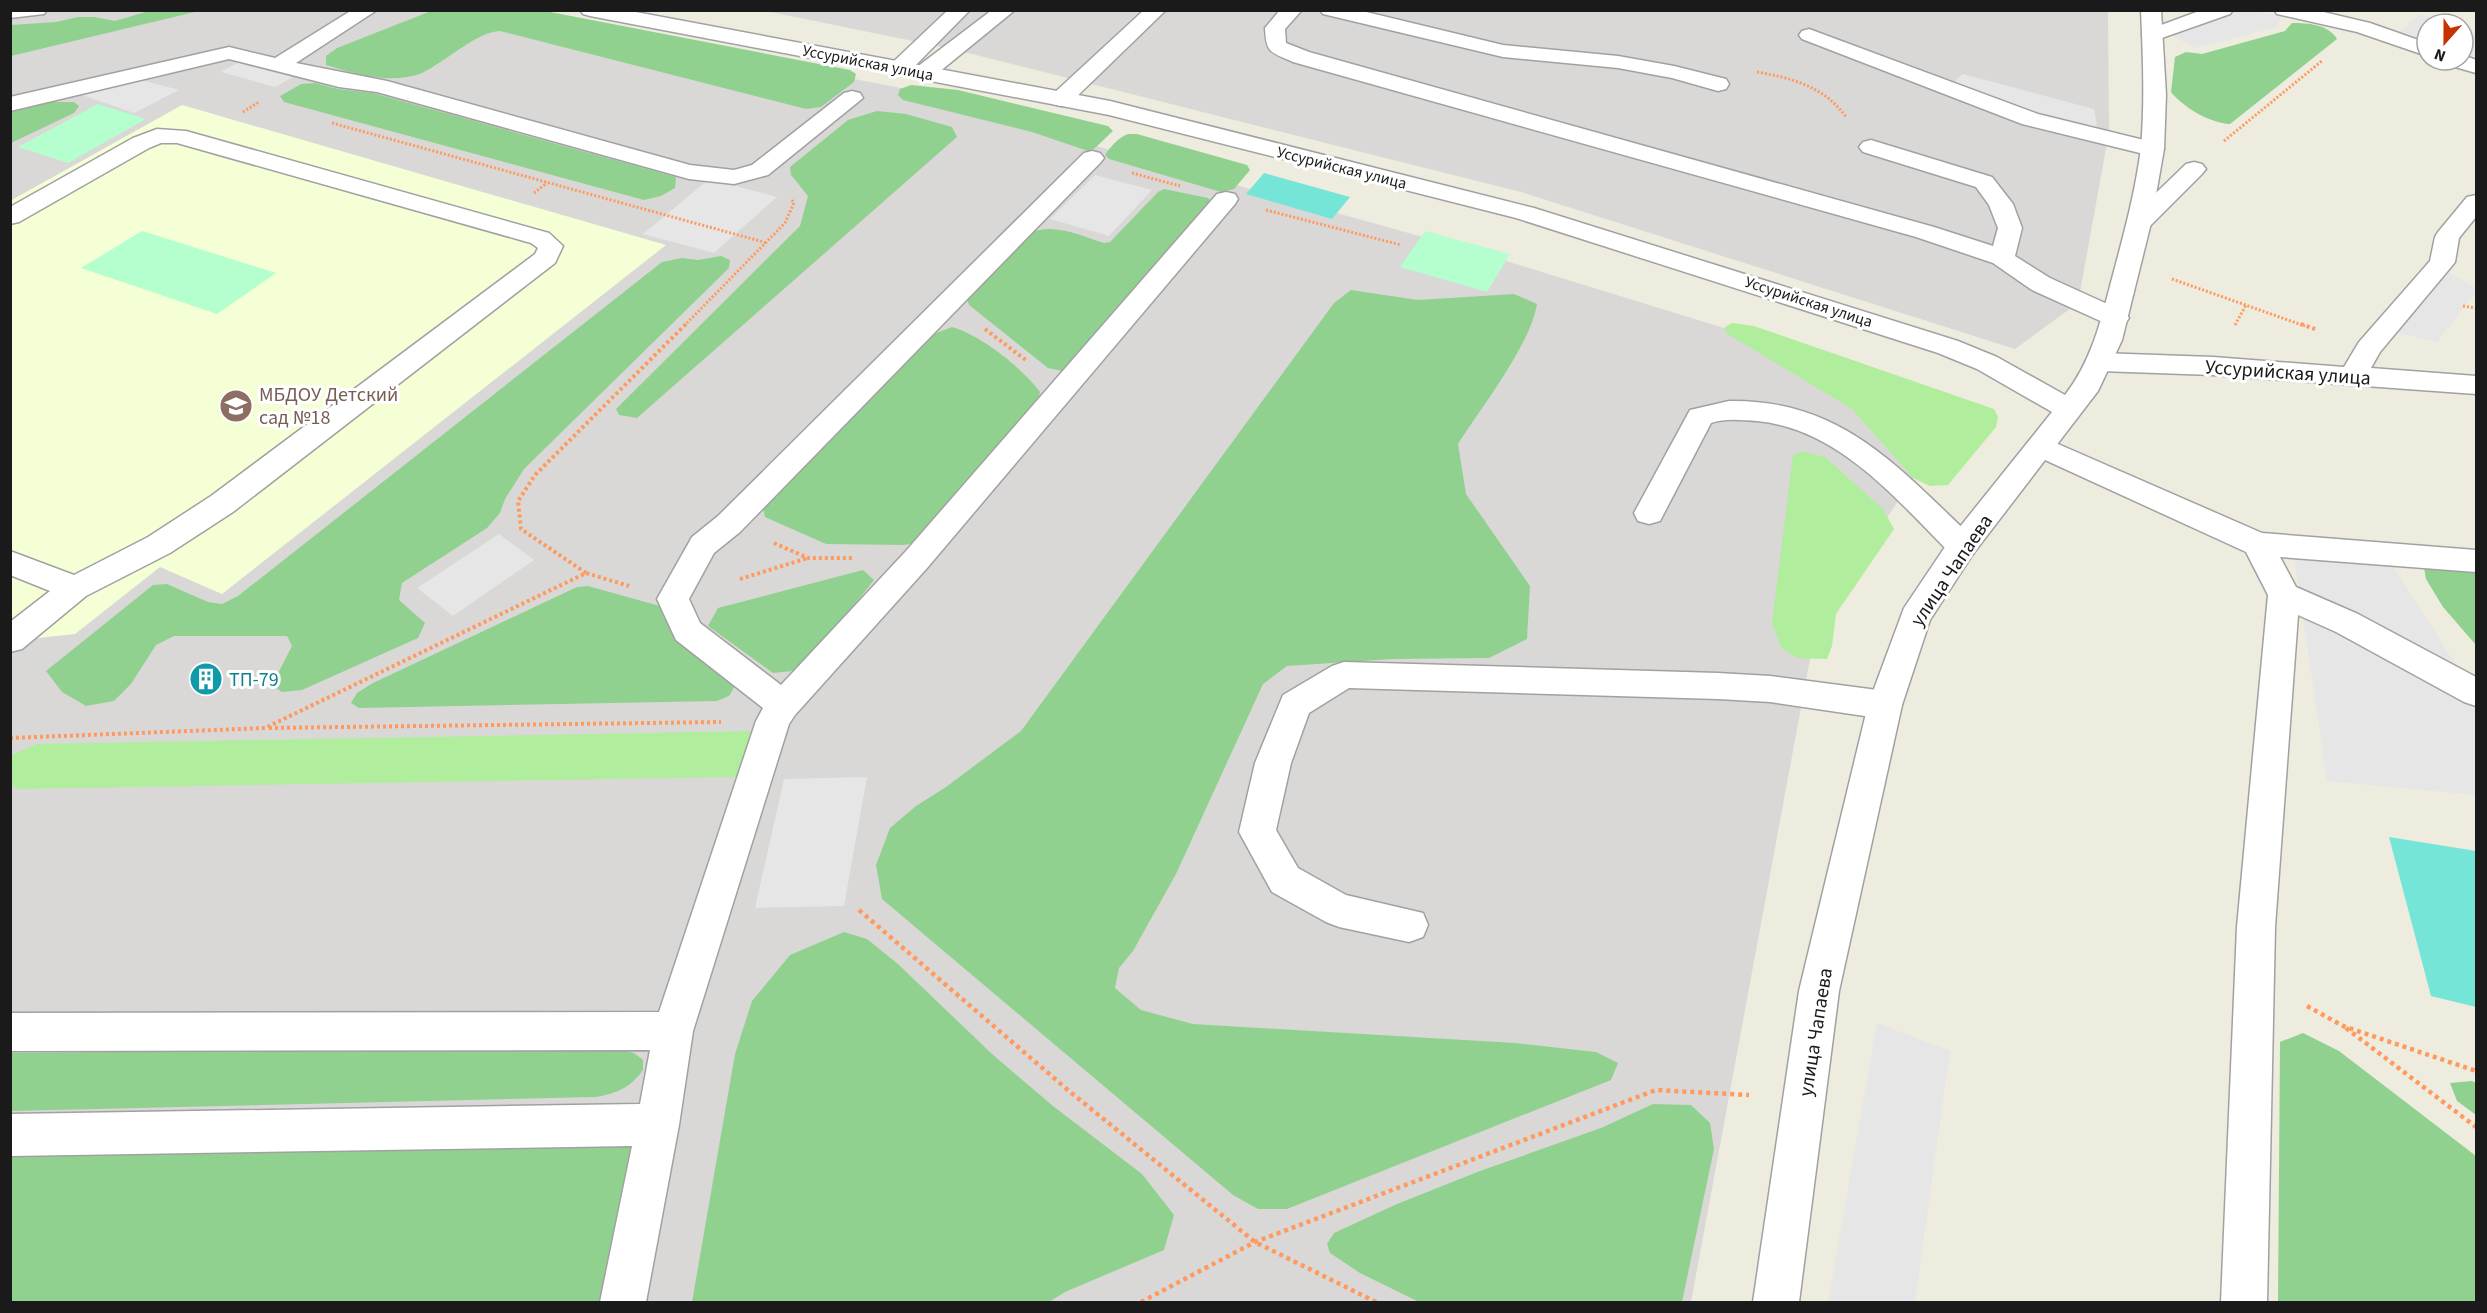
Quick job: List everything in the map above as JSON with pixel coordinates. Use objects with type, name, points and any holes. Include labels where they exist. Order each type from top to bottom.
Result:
[{"type":"street","points":[[10,12],[37,10]]},
{"type":"street","points":[[280,64],[367,10]]},
{"type":"street","name":"Уссурийская улица","points":[[590,10],[1110,108],[1513,210],[1948,346],[1987,363],[2068,410]]},
{"type":"street","points":[[1061,99],[1156,10]]},
{"type":"street","points":[[1292,10],[1275,28],[1276,46],[1301,57],[1925,232],[2002,258],[2041,284],[2116,318]]},
{"type":"street","points":[[1330,10],[1503,51],[1618,62],[1674,72],[1718,84]]},
{"type":"street","points":[[2151,23],[2223,10]]},
{"type":"street","points":[[2284,10],[2308,12],[2364,27],[2415,46]]},
{"type":"street","points":[[2364,27],[2380,10]]},
{"type":"street","points":[[900,68],[960,11],[1000,15]]},
{"type":"street","points":[[925,72],[1000,15]]},
{"type":"street","name":"улица Чапаева","points":[[1776,1302],[1819,991],[1885,705],[1915,618],[1962,546],[2042,447],[2088,385],[2100,362],[2116,318],[2139,223],[2152,149],[2155,95],[2151,23]]},
{"type":"street","points":[[1809,35],[2030,119],[2152,149]]},
{"type":"street","points":[[10,104],[229,53],[339,80],[379,86],[689,172],[734,177],[760,170],[852,98]]},
{"type":"street","points":[[10,217],[141,143],[157,136],[178,136],[540,237],[551,246],[546,258],[222,504],[159,545],[75,588],[10,640]]},
{"type":"street","points":[[1871,147],[1984,182],[2001,204],[2010,228],[2002,258]]},
{"type":"street","points":[[778,713],[687,631],[673,599],[703,545],[729,524],[1092,158]]},
{"type":"street","points":[[2139,223],[2194,169]]},
{"type":"street","points":[[623,1302],[658,1125],[673,1031],[778,713],[917,559],[1227,199]]},
{"type":"street","points":[[2352,376],[2369,348],[2442,262],[2447,237],[2476,202]]},
{"type":"street","name":"Уссурийская улица","points":[[2100,362],[2213,366],[2476,385]]},
{"type":"street","points":[[1649,513],[1700,417],[1716,411],[1732,410],[1786,415],[1820,429],[1865,455],[1962,546]]},
{"type":"street","points":[[2042,447],[2258,543],[2476,561]]},
{"type":"street","points":[[2244,1302],[2256,927],[2284,595],[2258,543]]},
{"type":"street","points":[[10,562],[75,588]]},
{"type":"street","points":[[2284,595],[2347,623],[2476,693]]},
{"type":"street","points":[[1409,925],[1339,910],[1285,880],[1257,832],[1273,763],[1295,705],[1344,675],[1719,686],[1770,689],[1885,705]]},
{"type":"street","points":[[10,1032],[673,1031]]},
{"type":"street","points":[[10,1135],[658,1125]]},
{"type":"path","points":[[2224,141],[2364,27]]},
{"type":"path","points":[[1694,78],[1712,71],[1743,70],[1789,77],[1818,91],[1842,111],[1851,129],[1871,147]]},
{"type":"path","points":[[1092,158],[1108,166],[1401,245]]},
{"type":"path","points":[[673,599],[586,573],[521,529],[518,501],[535,475],[785,223],[794,203],[785,186],[760,170]]},
{"type":"path","points":[[2129,264],[2369,348]]},
{"type":"path","points":[[950,302],[1062,390]]},
{"type":"path","points":[[729,524],[808,558],[917,559]]},
{"type":"path","points":[[265,728],[586,573]]},
{"type":"path","points":[[10,738],[778,713]]},
{"type":"path","points":[[859,910],[1069,1091],[1255,1242],[1376,1302]]},
{"type":"path","points":[[2254,978],[2343,1026],[2476,1127]]},
{"type":"path","points":[[2343,1026],[2476,1071]]},
{"type":"path","points":[[1141,1302],[1255,1242],[1656,1090],[1804,1098]]},
{"type":"shaded area","points":[[10,11],[504,11],[906,89],[1089,144],[1477,252],[1965,402],[1817,621],[1691,1302],[11,1302]]},
{"type":"shaded area","points":[[766,11],[2108,11],[2109,132],[2078,303],[2015,349],[1521,192],[952,49]]},
{"type":"shaded area","points":[[2217,11],[2252,11],[2282,16],[2277,27],[2196,48],[2174,37],[2172,22]]},
{"type":"shaded area","points":[[2415,18],[2415,36],[2400,31]]},
{"type":"shaded area","points":[[2475,33],[2476,33],[2475,57]]},
{"type":"shaded area","points":[[243,60],[296,75],[275,87],[221,72]]},
{"type":"shaded area","points":[[1963,74],[2094,109],[2097,127],[2072,126],[2034,115],[1953,83]]},
{"type":"shaded area","points":[[142,80],[179,90],[134,113],[82,95]]},
{"type":"shaded area","name":"МБДОУ Детский сад №18","points":[[182,105],[666,245],[222,594],[160,567],[75,634],[11,641],[10,201]]},
{"type":"shaded area","points":[[1264,173],[1350,197],[1332,219],[1246,194]]},
{"type":"shaded area","points":[[1095,175],[1152,190],[1109,236],[1050,219]]},
{"type":"shaded area","points":[[709,179],[777,197],[714,253],[643,234]]},
{"type":"shaded area","points":[[2446,271],[2476,288],[2476,292],[2437,342],[2395,332]]},
{"type":"shaded area","points":[[499,534],[534,560],[453,616],[417,588]]},
{"type":"shaded area","points":[[2292,543],[2386,555],[2476,697],[2476,795],[2327,781]]},
{"type":"shaded area","points":[[867,777],[844,906],[755,908],[784,779]]},
{"type":"shaded area","points":[[2389,837],[2476,851],[2476,1007],[2431,996]]},
{"type":"shaded area","points":[[1877,1023],[1950,1051],[1915,1302],[1828,1302]]},
{"type":"green space","points":[[149,11],[199,11],[11,56],[11,25],[56,22],[78,17],[115,21]]},
{"type":"green space","points":[[431,11],[545,11],[850,70],[856,74],[854,82],[821,107],[806,109],[500,31],[478,38],[426,71],[410,76],[374,77],[326,65],[326,56],[337,48]]},
{"type":"green space","points":[[2292,23],[2323,27],[2337,39],[2230,124],[2214,121],[2198,114],[2171,92],[2175,57],[2186,52],[2202,54],[2285,31]]},
{"type":"green space","points":[[315,83],[338,89],[373,93],[676,177],[675,188],[661,196],[644,200],[284,102],[280,96],[301,84]]},
{"type":"green space","points":[[911,85],[958,90],[1108,126],[1113,131],[1094,149],[1088,151],[1032,132],[903,100],[898,95],[900,89]]},
{"type":"green space","points":[[50,102],[74,102],[79,106],[74,113],[11,143],[11,111]]},
{"type":"green space","points":[[98,104],[146,119],[68,163],[18,147]]},
{"type":"green space","points":[[877,111],[906,114],[952,127],[957,137],[637,418],[619,415],[616,409],[800,226],[808,196],[791,175],[790,167],[848,120]]},
{"type":"green space","points":[[1128,134],[1137,134],[1247,165],[1250,170],[1234,189],[1221,192],[1109,159],[1105,155],[1109,149]]},
{"type":"green space","points":[[1164,189],[1208,198],[1213,203],[1073,366],[1062,371],[1048,368],[969,305],[967,299],[1032,232],[1059,230],[1104,243],[1110,242],[1158,192]]},
{"type":"green space","points":[[142,231],[276,273],[217,314],[81,268]]},
{"type":"green space","points":[[1425,231],[1510,254],[1487,292],[1400,267]]},
{"type":"green space","points":[[721,256],[730,260],[729,268],[524,469],[505,499],[500,513],[487,528],[402,583],[399,600],[425,623],[418,638],[302,690],[282,692],[272,685],[292,646],[287,636],[174,636],[156,645],[131,684],[114,701],[86,706],[62,692],[46,671],[153,585],[167,584],[208,602],[222,604],[238,596],[662,262],[682,258],[698,260]]},
{"type":"green space","points":[[1351,290],[1418,300],[1514,294],[1537,304],[1533,320],[1515,356],[1458,444],[1466,494],[1530,586],[1527,639],[1489,658],[1392,659],[1287,666],[1263,684],[1176,874],[1133,951],[1119,968],[1115,988],[1141,1010],[1193,1024],[1515,1043],[1596,1052],[1618,1063],[1611,1080],[1287,1209],[1258,1209],[1233,1195],[882,899],[876,865],[890,828],[916,806],[946,787],[1021,731],[1334,303]]},
{"type":"green space","points":[[1732,323],[1754,326],[1994,409],[1998,417],[1996,427],[1948,485],[1930,486],[1913,478],[1852,409],[1726,333],[1725,327]]},
{"type":"green space","points":[[952,327],[988,345],[1032,382],[1040,392],[1037,405],[919,542],[904,545],[826,544],[765,517],[763,508],[936,333]]},
{"type":"green space","points":[[1802,451],[1825,457],[1883,509],[1894,529],[1836,614],[1832,646],[1827,659],[1798,658],[1781,648],[1772,623],[1793,455]]},
{"type":"green space","points":[[2440,557],[2476,561],[2476,645],[2443,607],[2426,579],[2423,562]]},
{"type":"green space","points":[[863,570],[874,580],[811,659],[793,671],[773,673],[708,626],[718,608]]},
{"type":"green space","points":[[588,586],[667,608],[673,633],[735,686],[729,696],[717,701],[359,708],[351,703],[357,693],[373,683],[577,587]]},
{"type":"green space","points":[[751,731],[762,742],[760,759],[737,777],[18,789],[11,784],[11,755],[37,744]]},
{"type":"green space","points":[[844,932],[867,939],[898,964],[992,1054],[1053,1106],[1142,1174],[1174,1215],[1164,1250],[1065,1292],[1049,1302],[692,1302],[735,1054],[752,1001],[790,955]]},
{"type":"green space","points":[[2303,1033],[2339,1051],[2476,1156],[2476,1302],[2278,1302],[2280,1042]]},
{"type":"green space","points":[[609,1047],[634,1053],[643,1060],[643,1070],[623,1089],[596,1097],[11,1111],[10,1053]]},
{"type":"green space","points":[[2472,1081],[2476,1083],[2476,1115],[2457,1101],[2450,1083]]},
{"type":"green space","points":[[1653,1104],[1691,1105],[1710,1123],[1714,1149],[1682,1302],[1419,1302],[1360,1273],[1330,1253],[1327,1244],[1334,1233],[1397,1204],[1480,1171],[1601,1128]]},
{"type":"green space","points":[[628,1141],[648,1164],[613,1302],[11,1302],[10,1149]]},
{"type":"place","name":"МБДОУ Детский сад №18","points":[[236,406]]},
{"type":"place","name":"ТП-79","points":[[206,679]]}]
